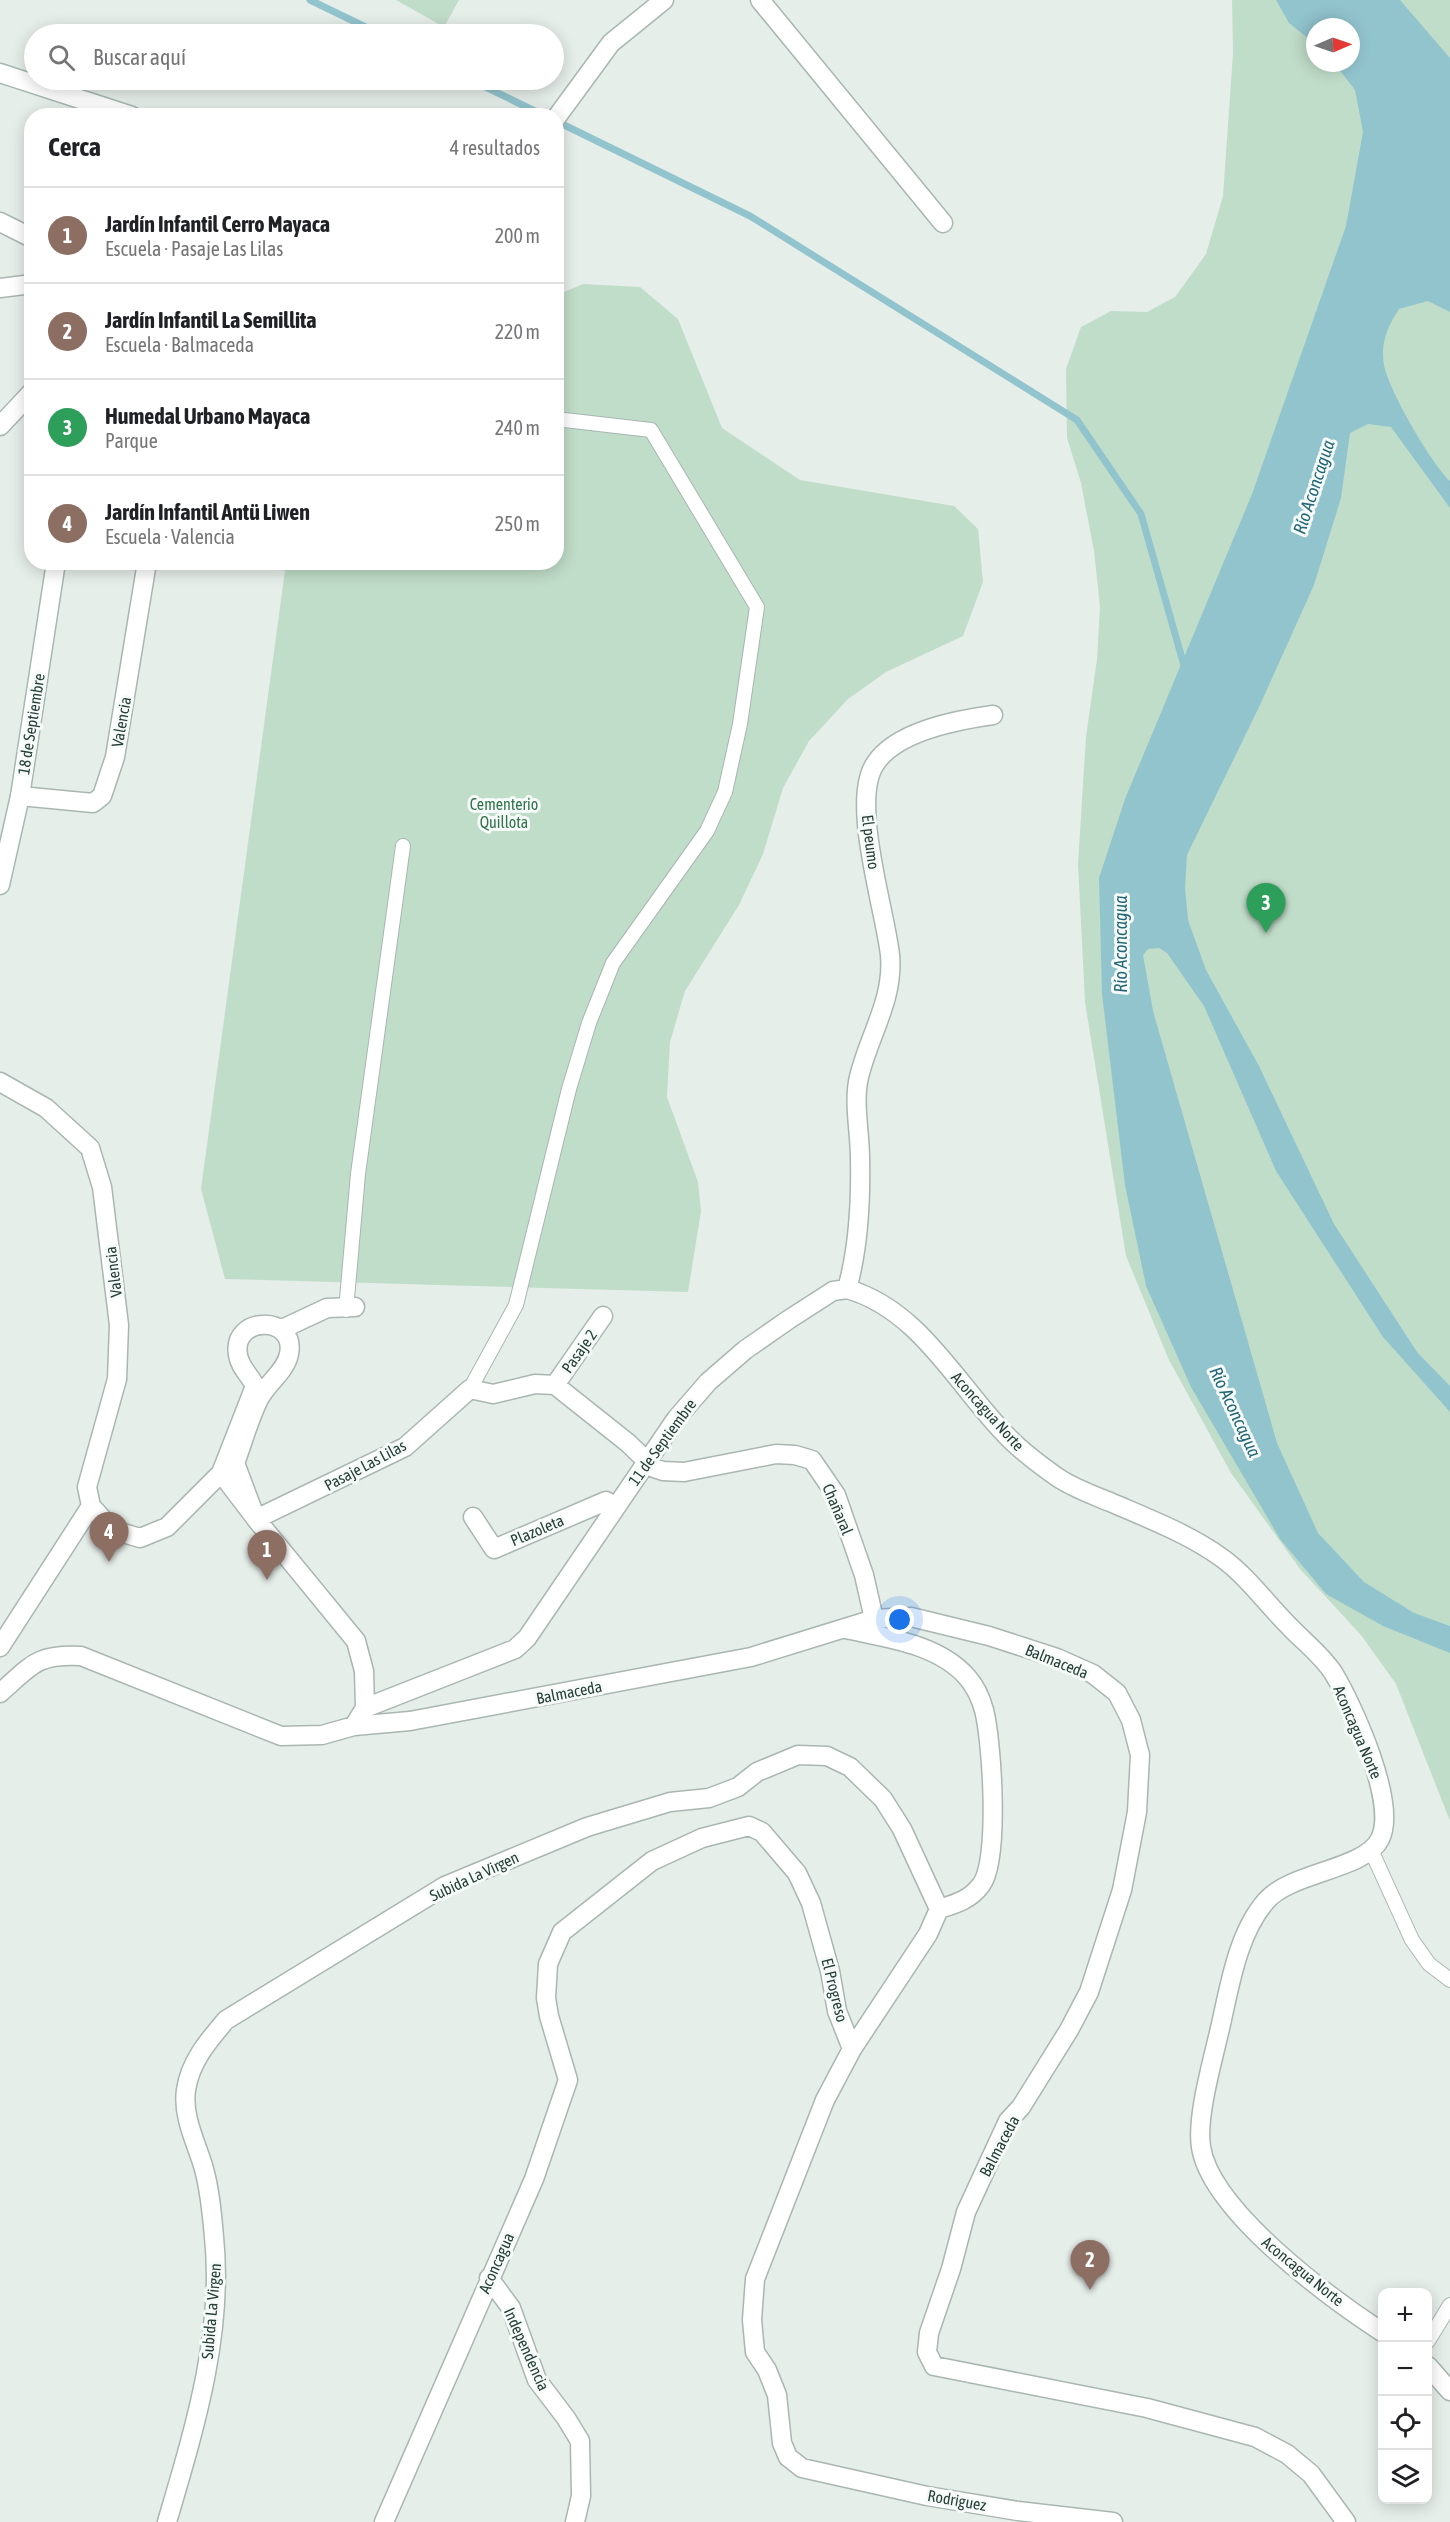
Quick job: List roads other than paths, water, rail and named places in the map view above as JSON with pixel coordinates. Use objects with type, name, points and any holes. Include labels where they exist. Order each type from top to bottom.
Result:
[{"type":"street","points":[[563,108],[611,43],[664,0]]},
{"type":"street","points":[[759,0],[943,224]]},
{"type":"street","points":[[0,73],[24,81]]},
{"type":"street","points":[[52,90],[107,108]]},
{"type":"street","points":[[0,222],[24,234]]},
{"type":"street","points":[[0,288],[24,285]]},
{"type":"street","points":[[0,426],[24,400]]},
{"type":"street","name":"18 de Septiembre","points":[[0,885],[20,796],[55,570]]},
{"type":"street","name":"Valencia","points":[[20,796],[93,802],[102,796],[114,757],[146,570]]},
{"type":"street","name":"El peumo","points":[[847,1288],[855,1260],[859,1219],[858,1079],[886,1003],[890,958],[872,860],[866,784],[874,765],[886,750],[904,739],[957,720],[993,715]]},
{"type":"street","name":"Valencia","points":[[0,1082],[46,1108],[90,1148],[102,1187],[119,1325],[117,1379],[87,1487],[91,1506]]},
{"type":"street","name":"11 de Septiembre","points":[[365,1708],[515,1649],[527,1638],[615,1506],[649,1463],[676,1419],[708,1382],[745,1350],[788,1320],[832,1291],[847,1288]]},
{"type":"street","name":"Aconcagua Norte","points":[[847,1288],[864,1293],[921,1336],[1006,1436],[1060,1479],[1157,1523],[1223,1558],[1332,1671],[1361,1731],[1382,1791],[1384,1826],[1380,1840],[1371,1850],[1340,1865],[1295,1881],[1267,1898],[1248,1929],[1226,2000],[1206,2095],[1200,2147],[1223,2193],[1262,2239],[1349,2309],[1378,2329]]},
{"type":"street","points":[[282,1329],[327,1308],[351,1309]]},
{"type":"street","name":"Pasaje 2","points":[[555,1385],[603,1316]]},
{"type":"street","points":[[0,1647],[91,1506],[112,1530],[140,1538],[167,1527],[221,1473],[255,1386],[251,1376],[241,1366],[238,1353],[239,1341],[254,1325],[265,1323],[282,1329],[288,1339],[290,1352],[285,1365],[260,1397],[235,1463],[256,1519]]},
{"type":"street","points":[[470,1389],[493,1394],[535,1384],[555,1385],[649,1463]]},
{"type":"street","name":"Pasaje Las Lilas","points":[[256,1519],[405,1447],[470,1389]]},
{"type":"street","name":"Chañaral","points":[[649,1463],[654,1468],[674,1473],[776,1454],[795,1455],[812,1460],[836,1495],[864,1575],[874,1619]]},
{"type":"street","points":[[221,1473],[356,1641],[364,1671],[365,1708],[354,1726]]},
{"type":"street","name":"Plazoleta","points":[[473,1517],[494,1549],[606,1501],[615,1506]]},
{"type":"street","name":"Balmaceda","points":[[0,1693],[38,1660],[50,1656],[81,1656],[281,1736],[322,1735],[354,1726],[410,1721],[751,1657],[874,1619],[911,1617],[999,1639],[1094,1674],[1117,1693],[1124,1704],[1140,1755],[1137,1812],[1122,1890],[1089,1992],[1069,2030],[995,2146],[966,2212],[951,2269],[929,2334],[927,2352],[934,2366],[1147,2408],[1255,2436],[1287,2454],[1311,2474],[1346,2522]]},
{"type":"street","points":[[845,1629],[893,1639],[950,1661],[968,1678],[981,1703],[987,1729],[993,1843],[990,1865],[982,1884],[966,1900],[939,1909],[928,1934],[852,2049]]},
{"type":"street","name":"Subida La Virgen","points":[[167,2522],[201,2407],[217,2272],[211,2207],[204,2171],[187,2117],[185,2092],[190,2072],[202,2049],[226,2020],[446,1886],[586,1827],[670,1802],[709,1798],[738,1787],[757,1772],[798,1755],[827,1756],[850,1767],[883,1799],[902,1829],[939,1909]]},
{"type":"street","name":"El Progreso","points":[[546,1998],[548,1964],[562,1932],[652,1861],[702,1838],[749,1826],[762,1832],[777,1847],[801,1883],[811,1903],[830,1971],[837,2011],[852,2049]]},
{"type":"street","name":"Aconcagua","points":[[384,2522],[534,2179],[568,2080],[546,1998]]},
{"type":"street","name":"Rodriguez","points":[[852,2049],[825,2100],[755,2278],[752,2320],[755,2352],[767,2370],[777,2395],[788,2457],[802,2468],[927,2496],[1018,2511],[1113,2522]]},
{"type":"street","name":"Independencia","points":[[489,2278],[511,2308],[537,2380],[566,2418],[580,2441],[581,2496],[575,2522]]},
{"type":"street","points":[[1432,2371],[1450,2391]]},
{"type":"lane","points":[[470,1389],[516,1305],[569,1089],[589,1023],[612,963],[707,831],[725,792],[740,724],[758,607],[651,430],[564,420]]},
{"type":"lane","points":[[351,1309],[358,1174],[404,846]]},
{"type":"lane","points":[[1371,1850],[1412,1940],[1430,1964],[1450,1980]]},
{"type":"lane","points":[[1432,2334],[1450,2305]]},
{"type":"water","name":"Río Aconcagua","points":[[1276,0],[1400,0],[1450,58],[1450,312],[1428,301],[1399,309],[1386,335],[1383,357],[1387,377],[1402,408],[1432,459],[1450,481],[1450,508],[1391,427],[1368,424],[1350,433],[1341,498],[1314,585],[1260,705],[1187,855],[1185,888],[1188,920],[1206,970],[1259,1066],[1334,1224],[1417,1352],[1450,1386],[1450,1412],[1383,1337],[1276,1171],[1204,1006],[1167,953],[1159,948],[1148,949],[1143,955],[1153,1011],[1277,1443],[1318,1533],[1364,1582],[1414,1613],[1450,1626],[1450,1653],[1383,1626],[1326,1594],[1280,1539],[1191,1387],[1146,1286],[1125,1185],[1102,994],[1099,878],[1125,799],[1252,494],[1346,226],[1363,132],[1355,90],[1341,72],[1360,72],[1360,18],[1306,18],[1306,37],[1289,23]]},
{"type":"waterway","points":[[310,0],[359,24]]},
{"type":"waterway","points":[[492,90],[529,108]]},
{"type":"waterway","points":[[564,125],[750,216],[1077,420],[1141,514],[1185,669]]},
{"type":"place","name":"Humedal Urbano Mayaca","points":[[1266,933]]},
{"type":"place","name":"Jardín Infantil Antü Liwen","points":[[109,1562]]},
{"type":"place","name":"Jardín Infantil Cerro Mayaca","points":[[267,1580]]},
{"type":"place","name":"Jardín Infantil La Semillita","points":[[1090,2290]]},
{"type":"park label","name":"Cementerio Quillota","points":[[504,813]]}]
